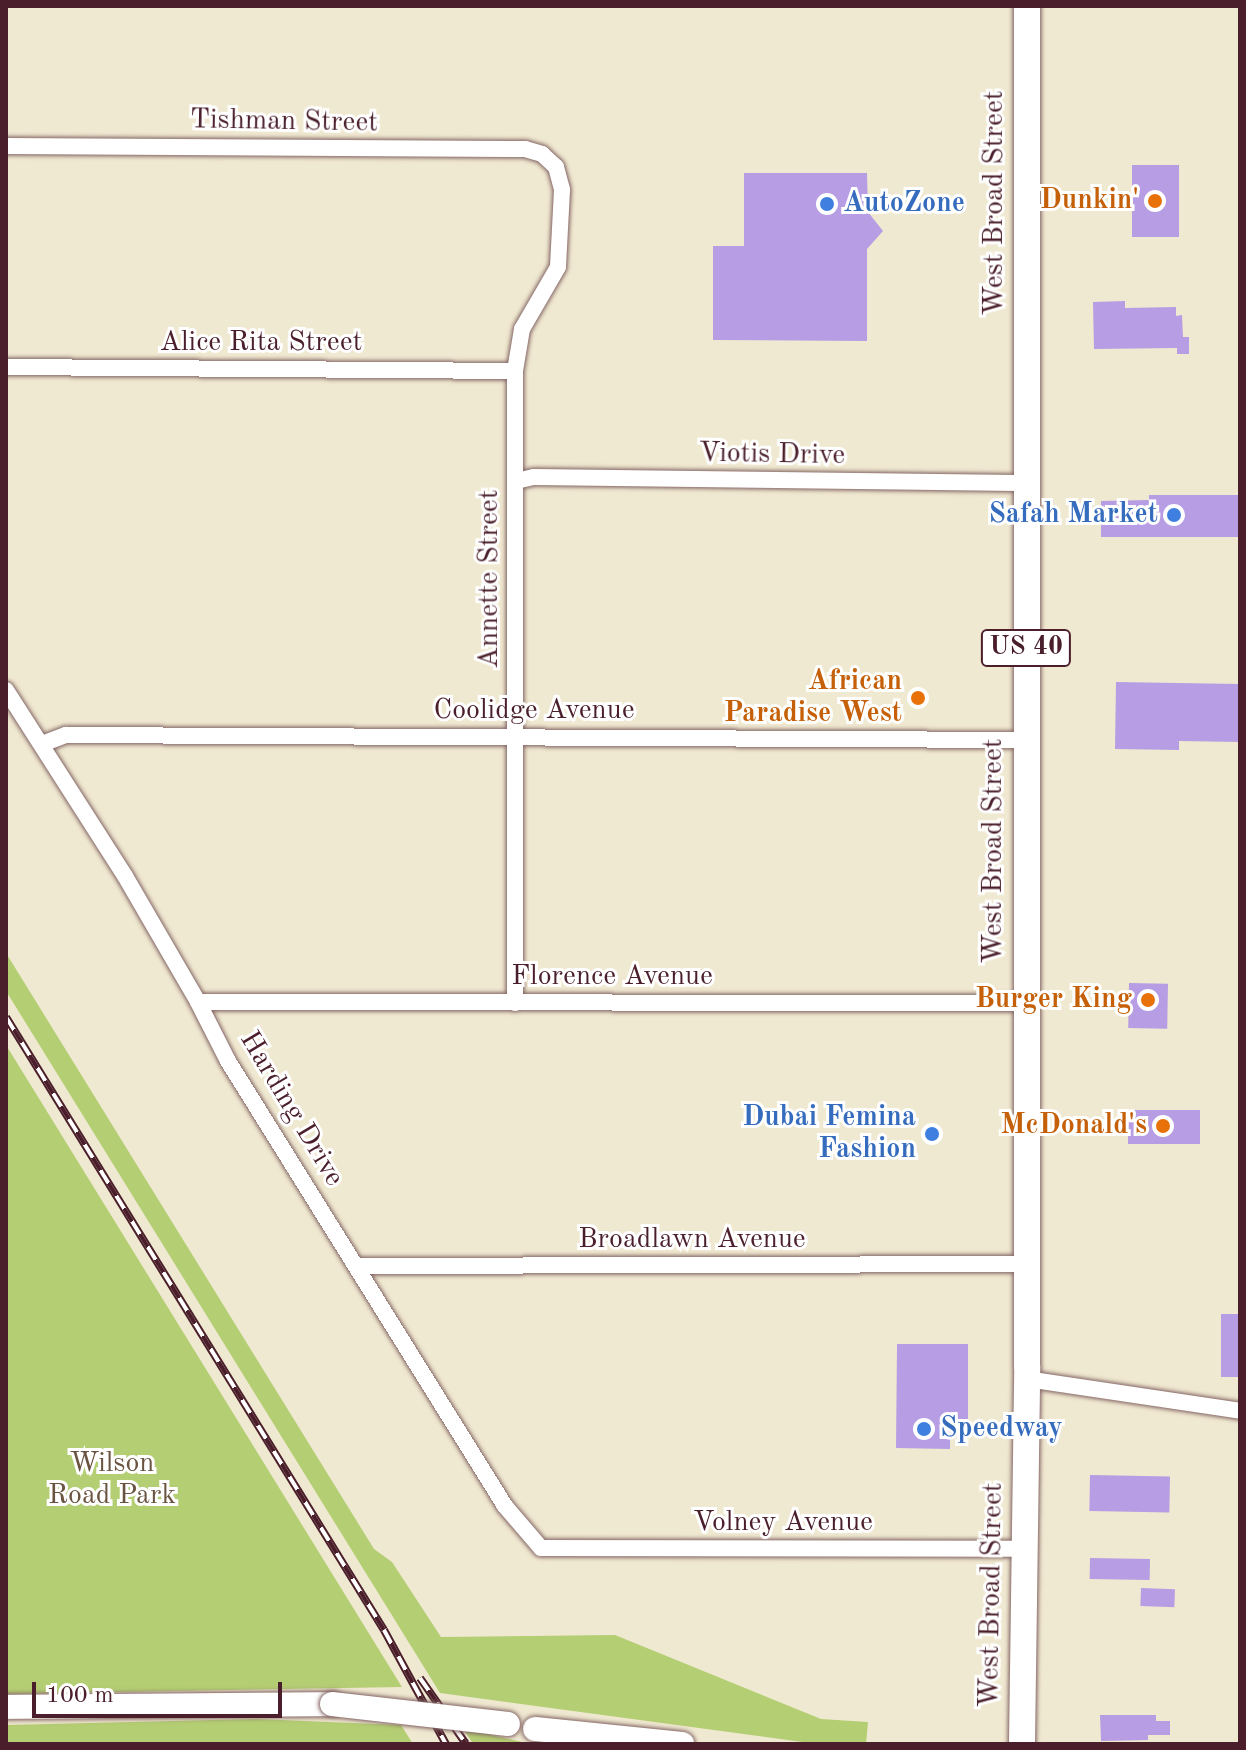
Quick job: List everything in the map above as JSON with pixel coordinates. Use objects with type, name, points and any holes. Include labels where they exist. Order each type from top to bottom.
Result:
[{"type":"main road","name":"West Broad Street","points":[[1022,1744],[1028,1264],[1027,6]]},
{"type":"main road","points":[[1023,1703],[1035,1744]]},
{"type":"main road","points":[[6,1707],[332,1704],[508,1724],[600,1744]]},
{"type":"main road","points":[[535,1729],[682,1744]]},
{"type":"street","name":"Tishman Street","points":[[6,146],[525,149],[542,154],[556,167]]},
{"type":"street","name":"Annette Street","points":[[515,1003],[515,371],[522,329],[558,267],[562,190],[556,167]]},
{"type":"street","name":"Alice Rita Street","points":[[6,367],[515,371]]},
{"type":"street","name":"Viotis Drive","points":[[516,481],[534,477],[1027,483]]},
{"type":"street","name":"Harding Drive","points":[[6,690],[198,1002],[228,1061],[505,1506],[541,1548]]},
{"type":"street","name":"Coolidge Avenue","points":[[42,744],[66,735],[1026,740]]},
{"type":"street","name":"Florence Avenue","points":[[198,1002],[1026,1003]]},
{"type":"street","name":"Broadlawn Avenue","points":[[357,1266],[1028,1264]]},
{"type":"street","points":[[1027,1379],[1240,1411]]},
{"type":"street","name":"Volney Avenue","points":[[541,1548],[1025,1549]]},
{"type":"green space","points":[[6,953],[374,1549],[392,1562],[441,1637],[615,1635],[821,1719],[868,1722],[866,1744],[817,1744],[440,1693],[6,991]]},
{"type":"green space","name":"Wilson Road Park","points":[[6,1045],[402,1687],[6,1694]]},
{"type":"green space","points":[[256,1719],[401,1725],[413,1744],[6,1744],[6,1725]]},
{"type":"green space","points":[[464,1729],[531,1744],[473,1744]]},
{"type":"building","name":"Dunkin'","points":[[1132,165],[1179,165],[1179,237],[1132,237]]},
{"type":"building","points":[[744,173],[867,173],[868,212],[883,231],[867,249],[867,341],[713,340],[713,246],[744,246]]},
{"type":"building","points":[[1125,301],[1125,308],[1176,307],[1176,316],[1182,315],[1183,337],[1189,337],[1189,354],[1177,354],[1177,348],[1094,349],[1093,302]]},
{"type":"building","points":[[1149,495],[1240,495],[1240,537],[1101,537],[1101,501],[1149,500]]},
{"type":"building","points":[[1116,682],[1240,684],[1240,742],[1179,741],[1179,750],[1115,749]]},
{"type":"building","name":"Burger King","points":[[1129,983],[1168,984],[1167,1029],[1128,1028]]},
{"type":"building","name":"McDonald's","points":[[1128,1110],[1200,1110],[1200,1144],[1128,1144]]},
{"type":"building","points":[[1221,1314],[1240,1314],[1240,1377],[1221,1377]]},
{"type":"building","points":[[897,1344],[968,1344],[968,1419],[950,1419],[950,1449],[896,1448]]},
{"type":"building","points":[[1090,1475],[1170,1476],[1169,1512],[1089,1511]]},
{"type":"building","points":[[1090,1558],[1150,1559],[1150,1580],[1090,1579]]},
{"type":"building","points":[[1141,1588],[1175,1589],[1174,1607],[1140,1606]]},
{"type":"building","points":[[1100,1715],[1156,1715],[1156,1721],[1170,1721],[1170,1735],[1148,1735],[1148,1740],[1101,1741]]},
{"type":"railway","points":[[6,1017],[384,1630],[446,1744]]},
{"type":"railway","points":[[420,1678],[466,1744]]},
{"type":"place","name":"Dunkin'","points":[[1155,201]]},
{"type":"place","name":"AutoZone","points":[[827,204]]},
{"type":"place","name":"Safah Market","points":[[1174,515]]},
{"type":"place","name":"African Paradise West","points":[[918,698]]},
{"type":"place","name":"Burger King","points":[[1148,1000]]},
{"type":"place","name":"McDonald's","points":[[1163,1126]]},
{"type":"place","name":"Dubai Femina Fashion","points":[[932,1134]]},
{"type":"place","name":"Speedway","points":[[924,1429]]}]
